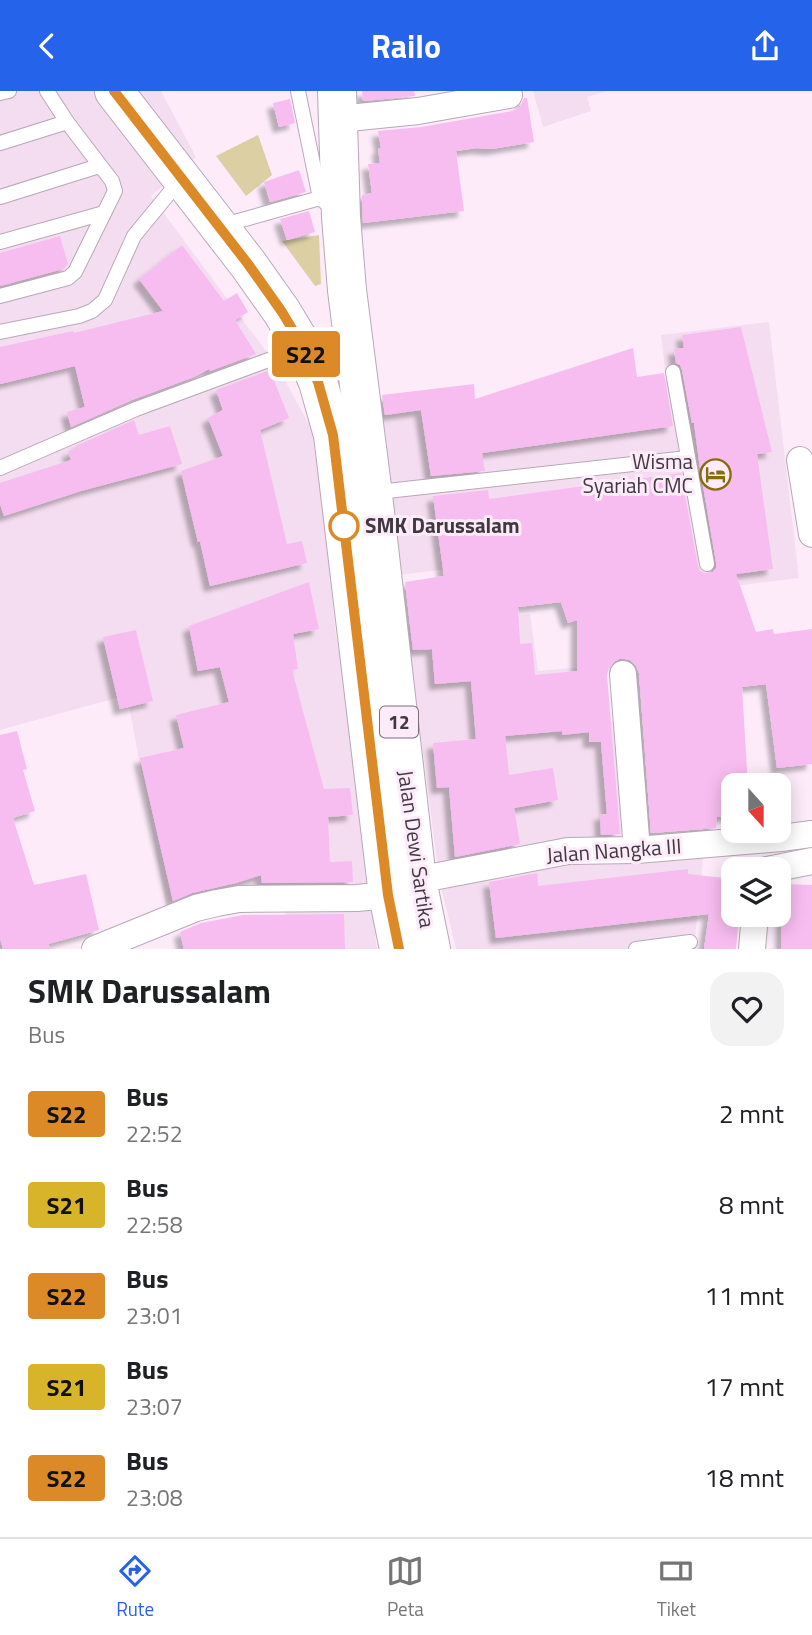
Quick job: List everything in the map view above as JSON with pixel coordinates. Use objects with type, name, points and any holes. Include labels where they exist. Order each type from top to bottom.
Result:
[{"type":"highway","name":"12","points":[[114,91],[248,264]]},
{"type":"highway","name":"12","points":[[338,105],[331,207],[347,290]]},
{"type":"highway","points":[[248,264],[275,282],[292,309],[304,314],[312,316],[323,313],[337,305],[347,290]]},
{"type":"highway","name":"Jalan Dewi Sartika","points":[[248,264],[303,347],[318,382],[333,435],[404,911],[431,949]]},
{"type":"highway","name":"Jalan Dewi Sartika","points":[[347,290],[373,495],[404,911]]},
{"type":"street","points":[[338,105],[418,111],[509,95]]},
{"type":"street","points":[[800,460],[812,534]]},
{"type":"street","points":[[623,674],[637,850]]},
{"type":"street","name":"Jalan Nangka III","points":[[95,949],[196,908],[239,899],[357,898],[404,911],[568,851],[637,850],[812,834]]},
{"type":"street","points":[[791,865],[812,861]]},
{"type":"street","points":[[752,949],[754,927]]},
{"type":"lane","points":[[0,93],[9,91]]},
{"type":"lane","points":[[0,296],[68,278],[75,272],[115,191],[112,181],[47,91]]},
{"type":"lane","points":[[219,226],[270,213],[331,207],[298,91]]},
{"type":"lane","points":[[0,143],[67,122]]},
{"type":"lane","points":[[0,197],[99,166]]},
{"type":"lane","points":[[0,333],[92,311],[104,300],[134,236],[182,178]]},
{"type":"lane","points":[[0,243],[104,213]]},
{"type":"lane","points":[[0,468],[136,409],[303,347]]},
{"type":"lane","points":[[673,372],[706,564]]},
{"type":"lane","points":[[373,495],[387,491],[687,458]]},
{"type":"lane","points":[[636,949],[691,942]]},
{"type":"shaded area","points":[[0,91],[161,91],[196,157],[151,196],[277,366],[316,437],[336,636],[377,949],[289,949],[285,911],[247,901],[170,927],[127,695],[0,730]]},
{"type":"shaded area","points":[[533,91],[607,91],[587,97],[591,111],[543,127]]},
{"type":"shaded area","points":[[258,135],[272,175],[246,196],[216,156]]},
{"type":"shaded area","points":[[319,235],[321,284],[315,286],[282,241]]},
{"type":"shaded area","points":[[769,322],[799,578],[630,599],[623,548],[398,575],[379,414],[666,380],[661,335]]},
{"type":"shaded area","points":[[530,614],[538,671],[585,667],[597,724],[626,719],[633,853],[704,850],[694,949],[456,949],[439,878],[407,627]]},
{"type":"building","points":[[362,91],[414,91],[415,96],[363,101]]},
{"type":"building","points":[[524,98],[527,98],[534,142],[492,149],[456,151],[464,211],[363,223],[362,195],[372,193],[368,164],[380,163],[378,131],[421,127],[512,111],[520,107]]},
{"type":"building","points":[[290,99],[295,123],[279,127],[273,103]]},
{"type":"building","points":[[299,170],[306,192],[270,202],[264,182]]},
{"type":"building","points":[[309,211],[315,232],[287,240],[280,219]]},
{"type":"building","points":[[60,236],[68,264],[63,269],[0,286],[0,253]]},
{"type":"building","points":[[182,245],[224,301],[237,293],[248,312],[235,320],[256,354],[210,371],[209,369],[71,427],[67,412],[85,407],[75,366],[0,384],[0,347],[73,331],[74,333],[163,311],[139,279]]},
{"type":"building","points":[[741,327],[772,452],[757,454],[773,569],[736,574],[756,632],[773,629],[774,634],[812,629],[812,764],[777,768],[766,684],[742,687],[747,773],[721,773],[721,817],[717,817],[716,828],[651,833],[639,673],[630,660],[621,658],[609,667],[607,675],[620,834],[601,835],[600,814],[607,814],[601,742],[589,742],[589,732],[562,735],[562,731],[505,736],[509,775],[553,768],[558,800],[514,808],[520,844],[455,857],[449,787],[437,788],[433,743],[476,739],[471,681],[435,684],[432,649],[413,650],[405,582],[444,576],[433,496],[488,490],[489,499],[681,473],[698,566],[704,573],[713,572],[716,562],[694,423],[682,370],[676,363],[674,349],[684,348],[682,335]],"holes":[[[561,602],[568,623],[577,620],[577,671],[535,675],[532,643],[520,644],[518,607]]]},
{"type":"building","points":[[633,348],[637,377],[664,373],[673,426],[482,453],[485,471],[431,476],[421,410],[385,415],[382,395],[474,384],[475,399]]},
{"type":"building","points":[[270,370],[289,418],[260,430],[287,544],[302,541],[307,563],[210,586],[181,471],[223,456],[208,418],[223,410],[216,390]]},
{"type":"building","points":[[134,420],[139,435],[170,426],[182,464],[81,491],[4,516],[0,504],[0,483],[71,460],[68,451]]},
{"type":"building","points":[[309,582],[319,629],[293,634],[298,669],[292,670],[324,789],[350,788],[353,815],[328,817],[330,862],[352,861],[353,882],[262,883],[261,875],[192,893],[173,901],[140,758],[184,748],[176,715],[229,702],[220,667],[198,671],[189,626]]},
{"type":"building","points":[[136,630],[153,701],[120,709],[103,637]]},
{"type":"building","points":[[17,731],[27,769],[23,770],[35,811],[13,818],[34,885],[86,874],[99,930],[48,944],[50,949],[3,949],[0,938],[0,735]]},
{"type":"building","points":[[688,869],[688,874],[721,878],[721,927],[738,927],[736,949],[704,949],[709,914],[496,938],[489,882],[537,873],[538,886]]},
{"type":"building","points":[[791,884],[812,885],[812,949],[781,949],[782,927],[791,927]]},
{"type":"building","points":[[344,914],[345,949],[184,949],[180,932],[201,923],[243,915]]},
{"type":"bus line","name":"S22","points":[[114,91],[282,312],[303,347],[318,382],[333,435],[388,895],[399,949]]},
{"type":"place","name":"Wisma Syariah CMC","points":[[716,474]]},
{"type":"place","name":"SMK Darussalam","points":[[344,526]]}]
